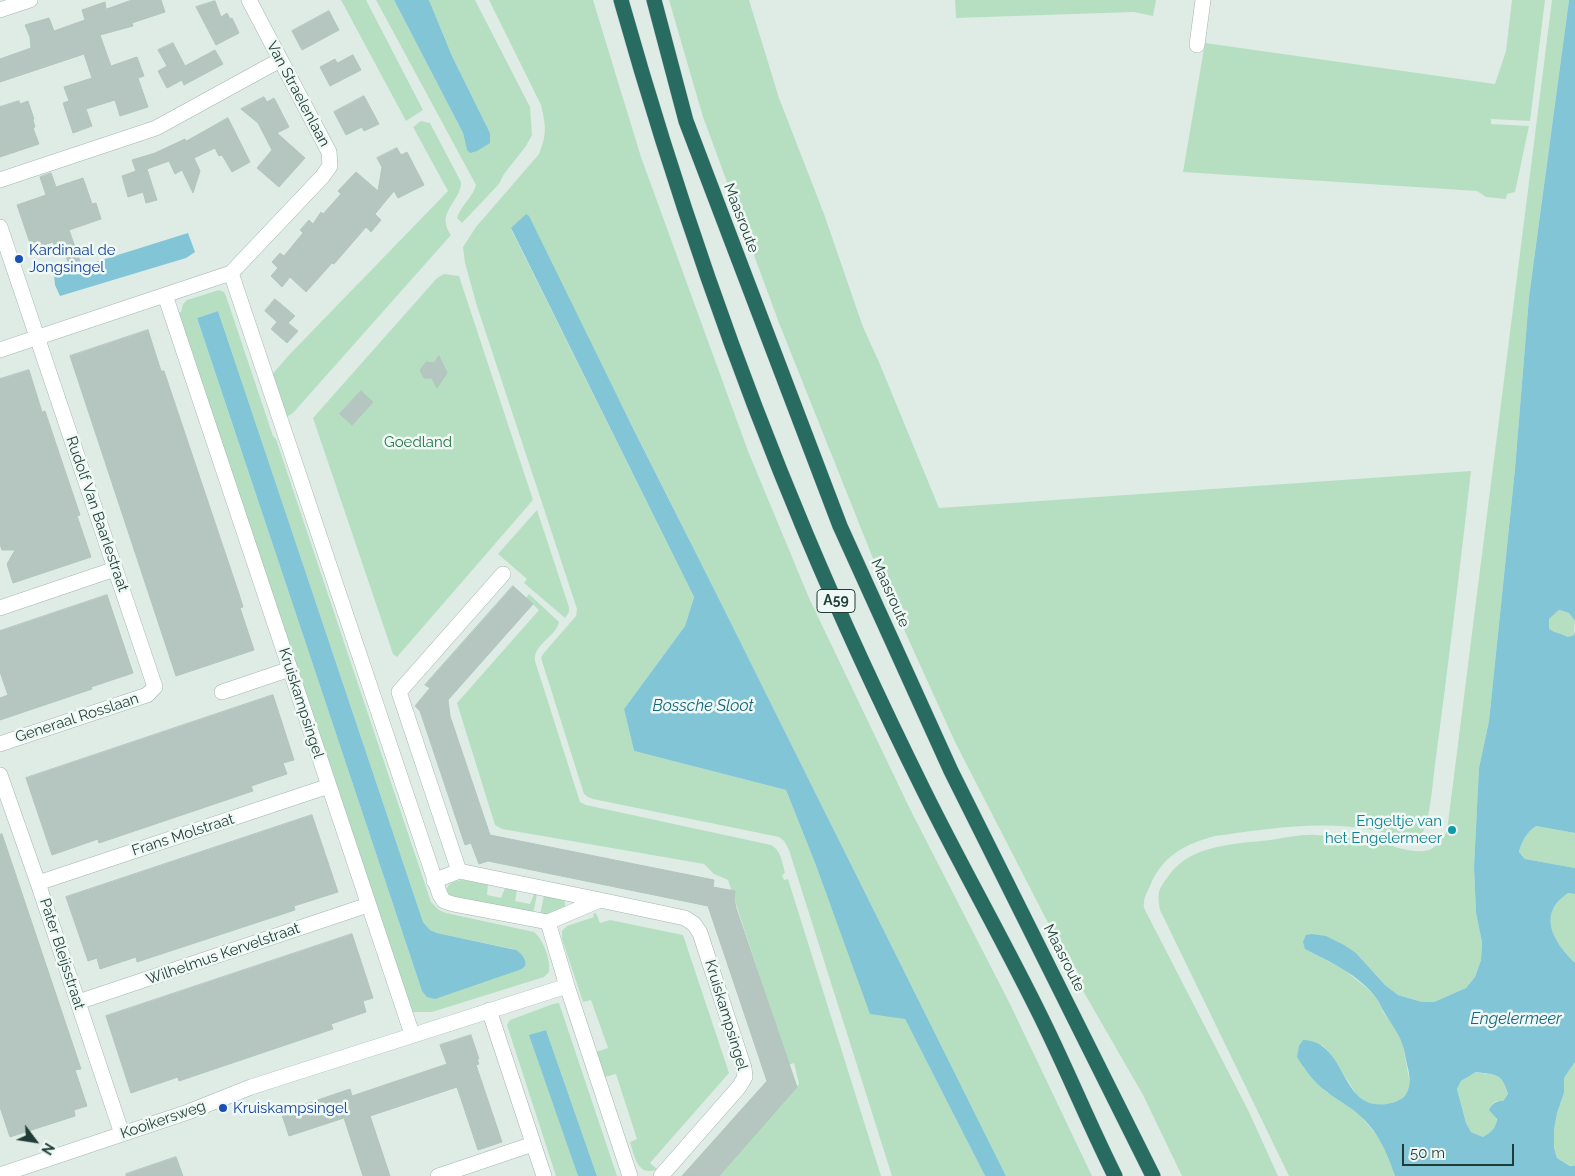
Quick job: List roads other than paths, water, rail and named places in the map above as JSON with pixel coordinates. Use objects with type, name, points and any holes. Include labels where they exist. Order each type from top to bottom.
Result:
[{"type":"highway","name":"A59","points":[[621,0],[654,115],[693,236],[759,419],[807,536],[853,640],[924,791],[1040,1015],[1115,1176]]},
{"type":"highway","name":"Maasroute","points":[[654,0],[686,121],[840,526],[951,771],[1153,1176]]},
{"type":"street","points":[[0,10],[30,0]]},
{"type":"street","name":"Van Straelenlaan","points":[[231,273],[322,177],[330,166],[329,152],[249,0]]},
{"type":"street","points":[[1197,45],[1203,0]]},
{"type":"street","points":[[0,180],[156,128],[280,60]]},
{"type":"street","name":"Rudolf Van Baarlestraat","points":[[0,227],[154,682],[153,690]]},
{"type":"street","points":[[0,350],[231,273],[434,881],[444,901],[548,922],[600,900]]},
{"type":"street","name":"Kruiskampsingel","points":[[166,295],[412,1034]]},
{"type":"street","points":[[0,608],[115,569]]},
{"type":"street","points":[[434,881],[460,871],[399,692],[504,574]]},
{"type":"street","points":[[222,692],[290,669]]},
{"type":"street","name":"Generaal Rosslaan","points":[[0,744],[147,695],[153,690]]},
{"type":"street","name":"Pater Bleijsstraat","points":[[0,775],[122,1134]]},
{"type":"street","name":"Frans Molstraat","points":[[38,883],[329,786]]},
{"type":"street","name":"Kruiskampsingel","points":[[460,871],[685,918],[694,924],[700,933],[744,1068],[745,1078],[661,1176]]},
{"type":"street","name":"Wilhelmus Kervelstraat","points":[[78,1002],[368,905]]},
{"type":"street","points":[[548,922],[566,986],[630,1176]]},
{"type":"street","points":[[412,1034],[566,986]]},
{"type":"street","points":[[489,1010],[544,1176]]},
{"type":"street","name":"Kooikersweg","points":[[0,1175],[412,1034]]},
{"type":"street","points":[[438,1176],[533,1144]]},
{"type":"water","points":[[394,0],[429,0],[452,56],[490,133],[490,143],[477,151],[470,153],[467,150],[463,133]]},
{"type":"water","name":"Engelermeer","points":[[1569,0],[1575,0],[1575,621],[1569,613],[1559,610],[1549,619],[1549,629],[1568,637],[1574,635],[1575,631],[1575,833],[1536,826],[1525,838],[1519,852],[1525,859],[1575,868],[1575,894],[1568,893],[1556,904],[1552,912],[1551,928],[1558,943],[1575,963],[1575,1062],[1564,1078],[1564,1093],[1557,1113],[1554,1130],[1554,1148],[1557,1158],[1570,1166],[1575,1166],[1575,1176],[1395,1176],[1385,1150],[1371,1127],[1354,1111],[1318,1084],[1297,1057],[1299,1046],[1303,1040],[1318,1044],[1329,1052],[1352,1089],[1362,1099],[1374,1104],[1391,1103],[1404,1097],[1407,1093],[1410,1079],[1400,1039],[1370,990],[1344,970],[1305,949],[1303,942],[1306,935],[1312,934],[1326,936],[1344,945],[1356,953],[1385,985],[1398,995],[1422,1002],[1434,1002],[1466,988],[1475,977],[1481,960],[1482,942],[1476,913],[1474,867],[1479,768],[1489,721],[1515,469],[1529,297]],"holes":[[[1476,1072],[1498,1076],[1506,1087],[1508,1094],[1503,1101],[1498,1101],[1489,1110],[1497,1119],[1496,1125],[1493,1130],[1483,1137],[1471,1132],[1466,1123],[1457,1089],[1461,1081]]]},
{"type":"water","name":"Bossche Sloot","points":[[526,214],[529,216],[1006,1176],[985,1176],[905,1019],[870,1014],[817,868],[786,790],[634,751],[624,709],[685,626],[694,597],[511,228]]},
{"type":"water","points":[[188,233],[195,252],[186,258],[60,296],[55,285],[54,275]]},
{"type":"water","points":[[218,311],[423,922],[430,930],[437,933],[516,950],[525,959],[525,966],[522,969],[435,999],[427,997],[422,991],[197,318]]},
{"type":"water","points":[[546,1030],[597,1176],[578,1176],[529,1035]]},
{"type":"place","name":"Kardinaal de Jongsingel","points":[[19,259]]},
{"type":"place","name":"Engeltje van het Engelermeer","points":[[1452,830]]},
{"type":"place","name":"Kruiskampsingel","points":[[223,1108]]},
{"type":"park label","name":"Goedland","points":[[418,442]]}]
